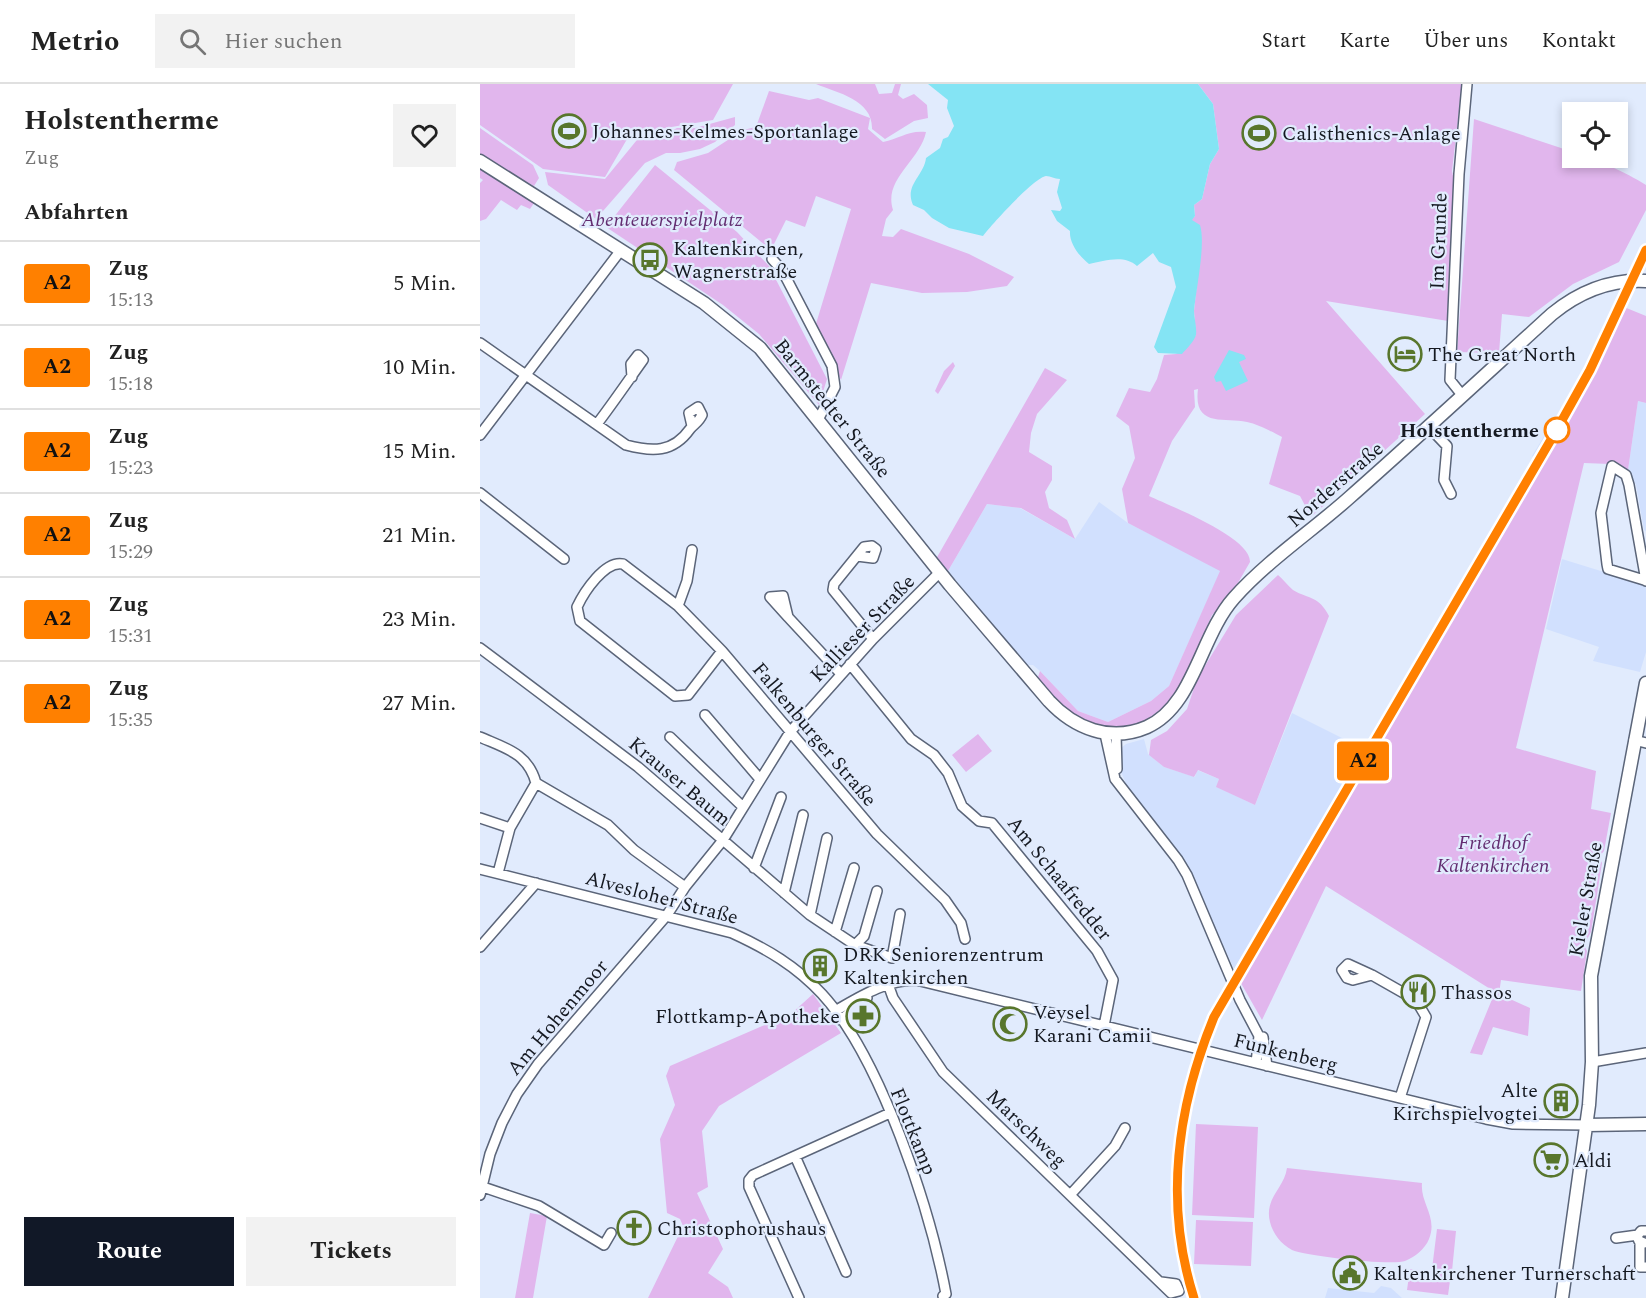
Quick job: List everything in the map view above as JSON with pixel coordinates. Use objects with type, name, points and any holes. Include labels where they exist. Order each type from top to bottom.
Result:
[{"type":"main road","name":"Barmstedter Straße","points":[[480,161],[704,303],[740,330],[765,353],[940,572],[1062,714],[1088,729],[1111,734]]},
{"type":"main road","name":"Norderstraße","points":[[1111,734],[1146,727],[1164,717],[1184,692],[1210,634],[1232,600],[1263,570],[1349,499],[1565,303],[1605,285],[1625,281],[1646,281]]},
{"type":"main road","name":"Kieler Straße","points":[[1562,1298],[1587,1125],[1592,1062],[1591,976],[1640,742],[1646,683]]},
{"type":"main road","points":[[1587,1125],[1646,1124]]},
{"type":"street","name":"Im Grunde","points":[[1462,395],[1450,380],[1459,174],[1467,84]]},
{"type":"street","points":[[480,435],[484,422],[526,374],[621,250]]},
{"type":"street","points":[[772,259],[782,270],[832,366],[835,387],[819,418]]},
{"type":"street","points":[[480,343],[626,445],[648,451],[675,445],[684,439],[693,426]]},
{"type":"street","points":[[597,424],[632,377]]},
{"type":"street","points":[[1428,426],[1447,446],[1444,480],[1451,494]]},
{"type":"street","points":[[1612,466],[1626,475],[1629,485],[1645,580],[1608,569],[1601,513],[1612,466]]},
{"type":"street","points":[[480,493],[564,559]]},
{"type":"street","points":[[678,606],[687,582],[692,550]]},
{"type":"street","points":[[857,556],[834,584],[833,590],[873,639]]},
{"type":"street","name":"Falkenburger Straße","points":[[722,651],[688,694],[675,696],[579,621],[576,612],[579,603],[602,572],[612,564],[623,564],[678,606],[722,651],[877,834],[945,900],[961,923],[965,939]]},
{"type":"street","name":"Kallieser Straße","points":[[667,915],[685,886],[723,840],[759,778],[790,732],[873,639],[940,572]]},
{"type":"street","points":[[788,617],[841,674]]},
{"type":"street","name":"Krauser Baum","points":[[480,648],[638,767],[810,915],[855,945],[892,958],[900,914]]},
{"type":"street","name":"Am Schaafredder","points":[[850,664],[911,739],[934,755],[948,773],[962,806],[979,820],[992,823],[1097,951],[1113,980],[1104,1026]]},
{"type":"street","points":[[705,714],[759,778]]},
{"type":"street","points":[[1111,734],[1122,789],[1178,861],[1248,1012],[1258,1036],[1256,1063]]},
{"type":"street","points":[[480,736],[516,752],[526,761],[536,783],[608,825],[634,850],[685,886]]},
{"type":"street","points":[[670,737],[743,807]]},
{"type":"street","points":[[498,873],[510,828],[536,783]]},
{"type":"street","points":[[754,868],[781,797]]},
{"type":"street","points":[[784,893],[803,815]]},
{"type":"street","points":[[480,818],[510,828]]},
{"type":"street","points":[[810,915],[827,838]]},
{"type":"street","points":[[835,932],[854,868]]},
{"type":"street","name":"Alvesloher Straße","points":[[480,869],[732,933],[770,951],[805,977],[838,1015]]},
{"type":"street","points":[[480,947],[484,939],[536,883]]},
{"type":"street","points":[[855,945],[864,936],[876,891]]},
{"type":"street","name":"Am Hohenmoor","points":[[481,1189],[498,1133],[517,1094],[538,1064],[667,915]]},
{"type":"street","points":[[1372,975],[1416,1000],[1426,1017],[1400,1098]]},
{"type":"street","name":"Funkenberg","points":[[838,1015],[888,984],[900,980],[916,980],[1513,1124],[1587,1125]]},
{"type":"street","name":"Marschweg","points":[[888,984],[894,998],[943,1072],[1161,1282]]},
{"type":"street","points":[[1248,1012],[1261,1030],[1267,1066]]},
{"type":"street","name":"Flottkamp","points":[[838,1015],[869,1068],[908,1159],[946,1294],[943,1297]]},
{"type":"street","points":[[1592,1062],[1646,1053]]},
{"type":"street","points":[[799,1298],[749,1187],[749,1180],[753,1175],[890,1113]]},
{"type":"street","points":[[1070,1195],[1115,1146],[1125,1128]]},
{"type":"street","points":[[795,1156],[846,1272]]},
{"type":"street","points":[[481,1189],[539,1206],[604,1245],[611,1233]]},
{"type":"street","points":[[1616,1238],[1628,1234],[1642,1238],[1640,1267],[1646,1267]]},
{"type":"shaded area","points":[[1606,331],[1610,333],[1563,427],[1238,978],[1216,1021],[1201,1058],[1185,1126],[1181,1202],[1192,1273],[1199,1298],[1191,1298],[1176,1232],[1174,1167],[1177,1124],[1194,1056],[1209,1019],[1235,971],[1183,858],[1128,789],[1120,769],[1120,749],[1126,744],[1144,739],[1148,754],[1164,767],[1195,777],[1197,770],[1219,779],[1217,787],[1255,805],[1292,713],[1364,749],[1537,460],[1532,456],[1574,387],[1577,388]]},
{"type":"shaded area","points":[[1638,401],[1646,403],[1646,531],[1636,485],[1628,470]]},
{"type":"shaded area","points":[[1099,502],[1128,523],[1221,570],[1169,686],[1151,701],[1108,722],[1078,711],[1040,671],[1033,665],[1025,665],[948,571],[987,504],[1020,508],[1075,539]]},
{"type":"shaded area","points":[[1562,559],[1646,585],[1646,652],[1640,672],[1593,661],[1599,647],[1546,629]]},
{"type":"shaded area","points":[[1381,1286],[1391,1288],[1402,1298],[1325,1298],[1328,1288],[1374,1293]]},
{"type":"green space","name":"Johannes-Kelmes-Sportanlage","points":[[480,84],[733,84],[713,120],[630,134],[605,177],[543,169],[480,125]]},
{"type":"green space","points":[[816,84],[875,84],[879,94],[892,93],[895,84],[901,84],[898,95],[903,99],[914,94],[927,105],[928,118],[914,121],[885,139],[872,129],[871,119],[861,104]]},
{"type":"green space","points":[[1198,84],[1462,84],[1452,171],[1456,191],[1448,321],[1326,301],[1425,414],[1311,517],[1300,496],[1269,484],[1282,437],[1251,423],[1220,420],[1205,415],[1200,410],[1198,389],[1194,390],[1195,407],[1172,441],[1149,496],[1208,523],[1224,533],[1247,552],[1250,562],[1231,595],[1212,615],[1180,689],[1172,701],[1141,724],[1125,728],[1094,726],[1065,710],[1037,680],[1040,671],[1078,711],[1108,722],[1151,701],[1169,686],[1220,571],[1128,523],[1122,489],[1135,458],[1129,426],[1116,416],[1129,388],[1150,392],[1157,379],[1164,355],[1176,354],[1196,335],[1194,311],[1201,245],[1191,220],[1195,216],[1194,205],[1202,199],[1210,164],[1219,149],[1213,104]]},
{"type":"green space","points":[[769,91],[809,100],[818,98],[870,118],[868,129],[883,142],[909,133],[926,132],[917,152],[897,179],[891,199],[893,210],[886,219],[882,236],[893,237],[901,229],[969,254],[1014,277],[1007,286],[967,292],[922,293],[871,283],[841,380],[815,327],[851,209],[816,196],[805,227],[786,220],[771,250],[674,170],[677,162],[708,153],[743,130],[756,127]]},
{"type":"green space","points":[[735,117],[735,125],[715,142],[700,149],[666,153],[645,163],[596,219],[548,185],[545,172],[605,179],[641,135],[668,133],[677,128],[695,128]]},
{"type":"green space","points":[[1474,119],[1562,148],[1562,168],[1612,168],[1646,185],[1646,210],[1619,262],[1573,284],[1529,317],[1502,314],[1499,353],[1457,352]]},
{"type":"green space","points":[[480,128],[533,165],[539,178],[534,186],[480,157]]},
{"type":"green space","name":"Abenteuerspielplatz","points":[[655,165],[737,232],[769,266],[827,379],[819,405],[759,334],[723,305],[606,227]]},
{"type":"green space","points":[[480,169],[534,203],[530,209],[521,205],[517,210],[501,200],[486,219],[480,221],[480,183],[483,180],[480,178]]},
{"type":"green space","name":"Friedhof Kaltenkirchen","points":[[1624,307],[1646,316],[1646,403],[1638,401],[1628,470],[1610,464],[1584,463],[1516,748],[1596,771],[1591,809],[1611,813],[1604,851],[1599,857],[1602,863],[1591,932],[1584,945],[1587,951],[1581,991],[1501,980],[1499,994],[1530,1008],[1528,1036],[1493,1027],[1482,1055],[1470,1053],[1495,992],[1326,886],[1262,1020],[1238,978],[1490,549],[1536,478]]},
{"type":"green space","points":[[953,362],[955,366],[938,394],[935,391],[944,371]]},
{"type":"green space","points":[[1045,368],[1067,380],[1037,414],[1031,433],[1029,452],[1052,466],[1052,480],[1045,492],[1049,508],[1067,520],[1075,539],[1021,508],[987,504],[948,571],[936,559]]},
{"type":"green space","points":[[1278,575],[1293,590],[1321,604],[1329,616],[1255,805],[1216,787],[1219,779],[1198,770],[1194,777],[1164,767],[1149,755],[1151,740],[1167,731],[1187,709],[1197,679],[1236,615]]},
{"type":"green space","points":[[978,734],[992,751],[966,772],[952,755]]},
{"type":"green space","points":[[813,994],[841,1033],[719,1106],[702,1131],[708,1187],[697,1193],[723,1249],[708,1273],[728,1287],[733,1298],[648,1298],[683,1226],[680,1219],[667,1213],[660,1139],[675,1105],[666,1076],[670,1066],[792,1013]]},
{"type":"green space","points":[[1196,1124],[1258,1127],[1254,1218],[1192,1215]]},
{"type":"green space","points":[[1287,1168],[1422,1183],[1431,1224],[1427,1243],[1412,1257],[1397,1262],[1349,1260],[1292,1250],[1275,1235],[1269,1214],[1272,1200]]},
{"type":"green space","points":[[530,1213],[547,1216],[533,1298],[515,1298]]},
{"type":"green space","points":[[1196,1220],[1253,1222],[1251,1266],[1194,1264]]},
{"type":"green space","points":[[1437,1229],[1456,1231],[1452,1271],[1432,1269]]},
{"type":"green space","points":[[1410,1269],[1451,1274],[1448,1295],[1407,1290]]},
{"type":"water","points":[[928,84],[1198,84],[1213,104],[1219,149],[1210,164],[1202,199],[1194,205],[1195,216],[1192,220],[1200,225],[1202,233],[1194,311],[1196,335],[1182,354],[1158,353],[1154,347],[1176,287],[1171,267],[1159,262],[1153,253],[1137,266],[1120,259],[1089,264],[1075,249],[1070,231],[1057,221],[1051,210],[1060,211],[1062,208],[1057,192],[1060,179],[1046,176],[1040,178],[1013,202],[983,236],[949,228],[913,205],[911,192],[926,158],[940,148],[943,139],[948,137],[954,126],[947,108],[948,100]]},
{"type":"water","points":[[1229,350],[1244,355],[1246,359],[1239,362],[1248,381],[1226,391],[1221,381],[1216,382],[1214,377]]},
{"type":"railway","points":[[1194,1298],[1179,1227],[1177,1192],[1179,1156],[1191,1086],[1214,1017],[1556,431],[1590,370],[1646,250]]},
{"type":"train","name":"A2","points":[[1194,1298],[1180,1232],[1177,1194],[1178,1155],[1182,1122],[1194,1069],[1214,1017],[1531,476],[1590,370],[1646,250]]},
{"type":"place","name":"Johannes-Kelmes-Sportanlage","points":[[569,131]]},
{"type":"place","name":"Calisthenics-Anlage","points":[[1259,133]]},
{"type":"place","name":"Kaltenkirchen, Wagnerstraße","points":[[650,260]]},
{"type":"place","name":"The Great North","points":[[1405,354]]},
{"type":"place","name":"Holstentherme","points":[[1557,430]]},
{"type":"place","name":"DRK Seniorenzentrum Kaltenkirchen","points":[[820,966]]},
{"type":"place","name":"Thassos","points":[[1418,992]]},
{"type":"place","name":"Flottkamp-Apotheke","points":[[863,1016]]},
{"type":"place","name":"Veysel Karani Camii","points":[[1010,1024]]},
{"type":"place","name":"Alte Kirchspielvogtei","points":[[1561,1101]]},
{"type":"place","name":"Aldi","points":[[1551,1160]]},
{"type":"place","name":"Christophorushaus","points":[[634,1228]]},
{"type":"place","name":"Kaltenkirchener Turnerschaft","points":[[1350,1273]]}]
